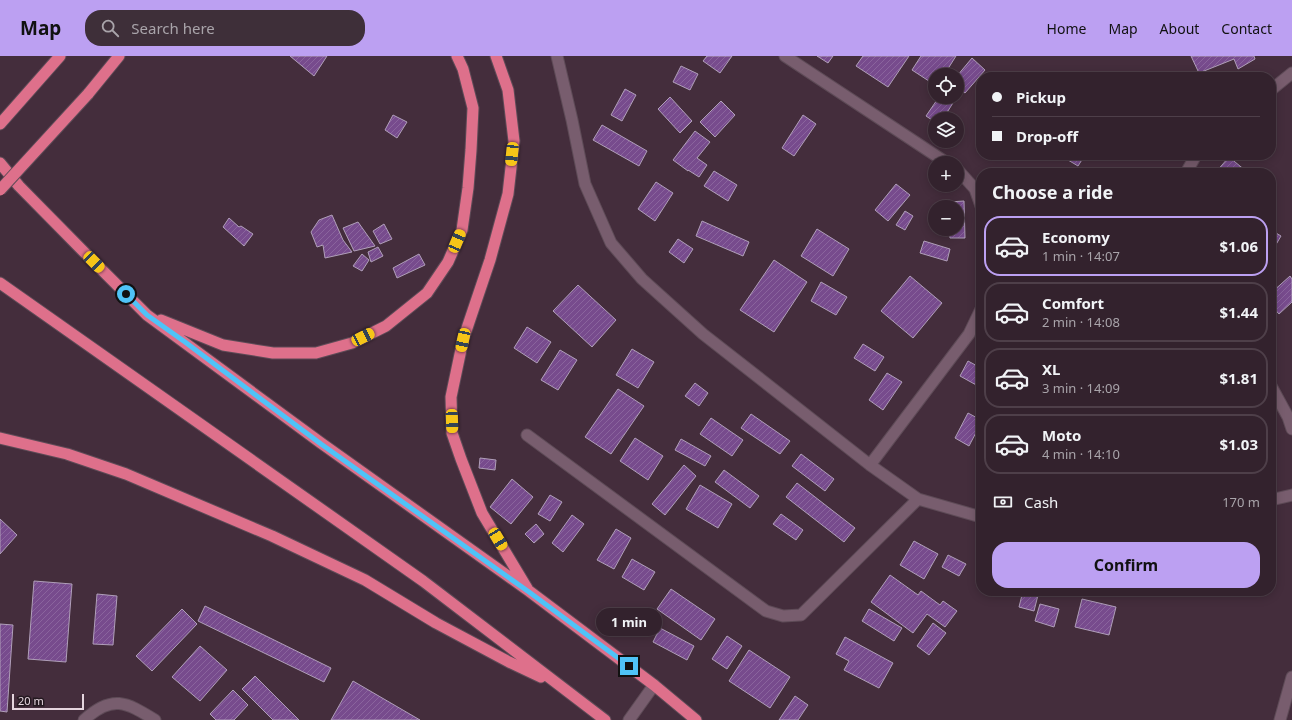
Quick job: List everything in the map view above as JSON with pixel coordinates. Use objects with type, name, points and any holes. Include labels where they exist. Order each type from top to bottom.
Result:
[{"type":"highway","points":[[0,124],[60,56]]},
{"type":"highway","points":[[0,190],[88,94],[119,56]]},
{"type":"highway","points":[[147,315],[223,345],[272,353],[316,353],[352,343],[386,326],[426,293],[448,262],[462,230],[468,188],[473,108],[463,69],[457,56]]},
{"type":"highway","points":[[496,56],[508,90],[514,141],[509,187],[490,260],[463,340],[451,397],[452,433],[482,512],[529,592]]},
{"type":"highway","points":[[0,163],[19,186],[147,315],[321,444],[529,592],[654,685],[696,720]]},
{"type":"highway","points":[[0,283],[423,581],[605,720]]},
{"type":"highway","points":[[0,438],[67,454],[126,474],[272,536],[365,580],[443,627],[508,662],[560,686]]},
{"type":"street","points":[[556,56],[572,120],[585,184],[611,243],[642,279],[703,334],[870,465],[918,499],[976,516]]},
{"type":"street","points":[[785,56],[936,156]]},
{"type":"street","points":[[1276,86],[1292,73]]},
{"type":"street","points":[[964,177],[976,192]]},
{"type":"street","points":[[870,465],[969,334],[976,319]]},
{"type":"street","points":[[1276,395],[1288,417],[1292,429]]},
{"type":"street","points":[[527,435],[766,611],[783,616],[802,615],[918,499]]},
{"type":"street","points":[[1276,499],[1292,494]]},
{"type":"street","points":[[1280,720],[1292,676]]},
{"type":"street","points":[[629,720],[654,685]]},
{"type":"street","points":[[84,720],[95,710],[113,702],[136,708],[155,720]]},
{"type":"building","points":[[290,56],[327,56],[314,76]]},
{"type":"building","points":[[707,56],[732,56],[720,73],[703,61]]},
{"type":"building","points":[[817,56],[833,56],[828,63]]},
{"type":"building","points":[[863,56],[909,56],[888,87],[856,66]]},
{"type":"building","points":[[921,56],[956,56],[948,68],[928,68],[928,80],[912,70]]},
{"type":"building","points":[[1191,56],[1254,56],[1255,59],[1238,69],[1234,59],[1199,72]]},
{"type":"building","points":[[972,58],[985,70],[983,72],[976,72],[976,80],[965,93],[964,68]]},
{"type":"building","points":[[681,66],[698,74],[690,90],[673,82]]},
{"type":"building","points":[[625,89],[636,95],[622,121],[611,115]]},
{"type":"building","points":[[670,97],[692,121],[680,133],[658,109]]},
{"type":"building","points":[[721,101],[735,115],[715,137],[700,122]]},
{"type":"building","points":[[934,104],[952,104],[947,112],[929,112]]},
{"type":"building","points":[[393,115],[407,122],[397,138],[385,130]]},
{"type":"building","points":[[803,115],[816,124],[794,156],[782,148]]},
{"type":"building","points":[[602,125],[647,151],[639,166],[593,140]]},
{"type":"building","points":[[695,131],[710,142],[697,158],[707,165],[699,177],[673,160]]},
{"type":"building","points":[[1068,160],[1082,160],[1078,166]]},
{"type":"building","points":[[1226,160],[1233,160],[1242,168],[1219,168]]},
{"type":"building","points":[[714,171],[737,185],[728,201],[704,186]]},
{"type":"building","points":[[656,182],[673,193],[655,221],[638,209]]},
{"type":"building","points":[[896,184],[910,195],[888,221],[875,210]]},
{"type":"building","points":[[964,201],[965,238],[950,238],[950,236],[964,236]]},
{"type":"building","points":[[905,211],[913,216],[905,230],[896,225]]},
{"type":"building","points":[[332,215],[343,240],[352,252],[325,258],[323,245],[317,247],[311,232],[319,220]]},
{"type":"building","points":[[229,218],[239,227],[241,226],[253,234],[244,246],[223,227]]},
{"type":"building","points":[[702,221],[749,242],[743,256],[696,236]]},
{"type":"building","points":[[358,222],[375,246],[354,251],[343,228]]},
{"type":"building","points":[[384,224],[392,239],[380,244],[373,231]]},
{"type":"building","points":[[817,229],[849,249],[833,276],[801,256]]},
{"type":"building","points":[[1276,233],[1281,236],[1276,244]]},
{"type":"building","points":[[678,239],[693,249],[684,263],[669,252]]},
{"type":"building","points":[[924,241],[950,249],[947,261],[920,253]]},
{"type":"building","points":[[378,247],[383,256],[371,262],[368,252]]},
{"type":"building","points":[[362,254],[369,260],[362,271],[353,266]]},
{"type":"building","points":[[419,254],[425,265],[397,278],[393,268]]},
{"type":"building","points":[[774,260],[807,282],[774,332],[740,310]]},
{"type":"building","points":[[910,276],[942,303],[913,338],[881,311]]},
{"type":"building","points":[[1290,276],[1292,279],[1292,302],[1279,314],[1276,311],[1276,289]]},
{"type":"building","points":[[821,282],[847,297],[836,315],[811,301]]},
{"type":"building","points":[[578,285],[616,320],[592,347],[553,311]]},
{"type":"building","points":[[527,327],[551,342],[537,363],[514,348]]},
{"type":"building","points":[[863,344],[884,357],[875,371],[854,358]]},
{"type":"building","points":[[632,349],[654,362],[638,388],[616,375]]},
{"type":"building","points":[[560,350],[577,360],[558,390],[541,380]]},
{"type":"building","points":[[968,361],[976,365],[976,385],[960,376]]},
{"type":"building","points":[[887,373],[902,382],[883,410],[869,400]]},
{"type":"building","points":[[695,383],[708,393],[699,406],[685,396]]},
{"type":"building","points":[[618,389],[644,406],[611,454],[585,437]]},
{"type":"building","points":[[968,413],[976,417],[976,433],[969,446],[955,438]]},
{"type":"building","points":[[751,414],[790,441],[780,454],[741,428]]},
{"type":"building","points":[[711,418],[743,440],[732,456],[700,434]]},
{"type":"building","points":[[635,438],[663,456],[648,480],[620,461]]},
{"type":"building","points":[[681,439],[711,456],[705,466],[675,450]]},
{"type":"building","points":[[801,454],[834,479],[825,491],[792,466]]},
{"type":"building","points":[[480,458],[496,460],[495,470],[479,468]]},
{"type":"building","points":[[684,465],[696,476],[665,515],[652,504]]},
{"type":"building","points":[[724,470],[759,496],[750,508],[715,482]]},
{"type":"building","points":[[512,479],[533,497],[511,524],[490,507]]},
{"type":"building","points":[[797,483],[855,528],[844,542],[786,497]]},
{"type":"building","points":[[700,485],[732,504],[718,528],[686,509]]},
{"type":"building","points":[[550,495],[562,502],[550,521],[538,514]]},
{"type":"building","points":[[781,514],[803,530],[796,540],[773,524]]},
{"type":"building","points":[[572,515],[584,524],[563,552],[552,543]]},
{"type":"building","points":[[0,519],[17,535],[0,554]]},
{"type":"building","points":[[536,524],[544,534],[534,543],[525,534]]},
{"type":"building","points":[[616,529],[631,538],[614,569],[597,560]]},
{"type":"building","points":[[914,541],[938,554],[924,579],[900,565]]},
{"type":"building","points":[[948,555],[966,564],[959,576],[942,567]]},
{"type":"building","points":[[632,559],[655,572],[644,590],[622,577]]},
{"type":"building","points":[[890,575],[918,595],[921,591],[940,605],[943,601],[957,611],[945,627],[927,614],[913,633],[871,602]]},
{"type":"building","points":[[34,581],[72,584],[66,662],[28,659]]},
{"type":"building","points":[[671,589],[715,619],[701,640],[657,609]]},
{"type":"building","points":[[97,594],[117,596],[113,645],[93,644]]},
{"type":"building","points":[[1022,596],[1038,596],[1034,611],[1019,607]]},
{"type":"building","points":[[1082,599],[1116,607],[1109,635],[1075,627]]},
{"type":"building","points":[[1040,604],[1059,609],[1054,627],[1035,621]]},
{"type":"building","points":[[205,606],[331,668],[324,682],[198,621]]},
{"type":"building","points":[[182,609],[197,624],[152,671],[136,656]]},
{"type":"building","points":[[869,609],[902,628],[894,641],[862,621]]},
{"type":"building","points":[[933,623],[946,633],[929,655],[917,646]]},
{"type":"building","points":[[0,624],[13,625],[7,712],[0,711]]},
{"type":"building","points":[[660,628],[694,646],[687,660],[653,642]]},
{"type":"building","points":[[727,636],[742,646],[727,669],[712,659]]},
{"type":"building","points":[[845,637],[893,663],[879,688],[844,670],[849,661],[836,654]]},
{"type":"building","points":[[200,646],[227,670],[200,701],[172,677]]},
{"type":"building","points":[[749,650],[790,677],[770,708],[729,681]]},
{"type":"building","points":[[255,676],[299,720],[273,720],[242,689]]},
{"type":"building","points":[[353,681],[420,720],[331,720]]},
{"type":"building","points":[[233,690],[248,705],[234,720],[216,720],[210,714]]},
{"type":"building","points":[[795,696],[808,705],[798,720],[779,720]]},
{"type":"route","points":[[126,294],[147,315],[321,444],[529,592],[629,666]]}]
